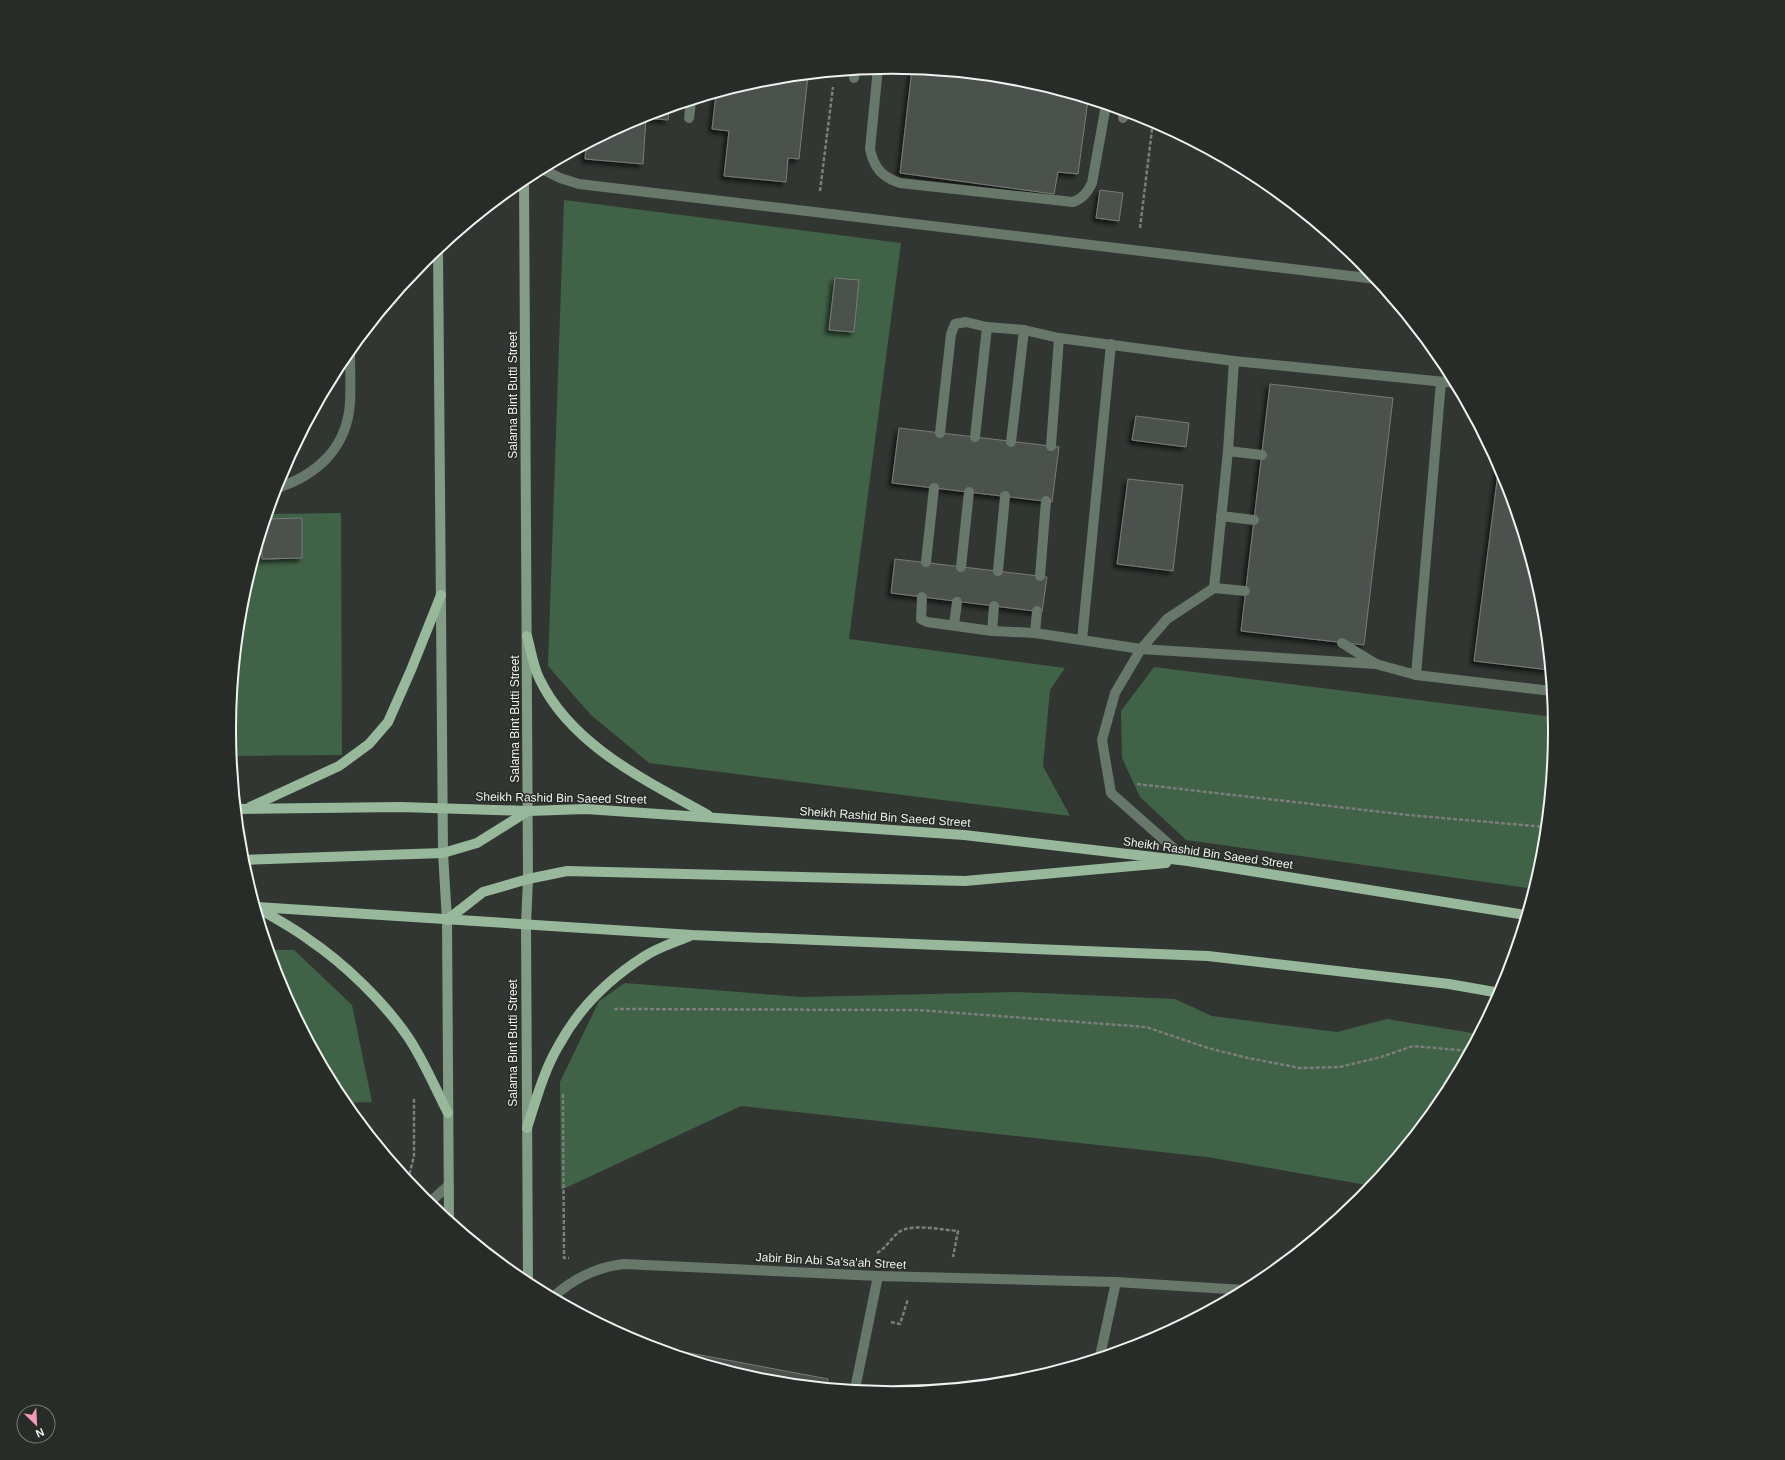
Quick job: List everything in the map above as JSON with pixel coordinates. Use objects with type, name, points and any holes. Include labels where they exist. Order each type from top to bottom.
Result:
[{"type":"main road","name":"Salama Bint Butti Street","points":[[524,188],[528,811],[528,879],[526,924],[528,1275]]},
{"type":"main road","points":[[438,258],[442,808],[447,920],[449,1213]]},
{"type":"main road","points":[[242,809],[339,766],[369,744],[388,722],[441,595]]},
{"type":"main road","points":[[527,636],[539,679],[562,716],[585,738],[638,776],[712,817]]},
{"type":"main road","name":"Sheikh Rashid Bin Saeed Street","points":[[242,809],[401,807],[528,811],[586,809],[964,835],[1188,861],[1522,914]]},
{"type":"main road","points":[[249,860],[443,853],[478,843],[528,811]]},
{"type":"main road","points":[[447,920],[483,892],[528,879],[567,871],[965,881],[1188,861]]},
{"type":"main road","points":[[261,907],[692,935],[1208,956],[1449,984],[1494,992]]},
{"type":"main road","points":[[262,910],[309,939],[377,998],[408,1038],[418,1054],[448,1113]]},
{"type":"main road","points":[[527,1128],[542,1084],[558,1045],[584,1008],[610,980],[646,955],[692,935]]},
{"type":"street","points":[[877,74],[870,149],[872,161],[879,172],[888,179],[900,183],[1063,203],[1073,202],[1081,199],[1088,192],[1092,183],[1105,110]]},
{"type":"street","points":[[689,118],[690,106]]},
{"type":"street","points":[[549,172],[560,178],[580,184],[1368,278]]},
{"type":"street","points":[[940,433],[951,334],[955,324],[966,322],[987,327],[1024,330],[1059,338],[1234,361],[1449,383]]},
{"type":"street","points":[[975,437],[987,327]]},
{"type":"street","points":[[1011,442],[1024,330]]},
{"type":"street","points":[[1051,446],[1059,338]]},
{"type":"street","points":[[1082,640],[1111,344]]},
{"type":"street","points":[[1214,588],[1220,516],[1228,451],[1234,361]]},
{"type":"street","points":[[284,485],[294,482],[312,472],[327,459],[338,442],[347,424],[350,404],[350,362]]},
{"type":"street","points":[[1416,675],[1441,382]]},
{"type":"street","points":[[1228,451],[1262,455]]},
{"type":"street","points":[[926,562],[934,488]]},
{"type":"street","points":[[961,567],[969,492]]},
{"type":"street","points":[[998,571],[1005,496]]},
{"type":"street","points":[[1040,576],[1046,501]]},
{"type":"street","points":[[1220,516],[1254,520]]},
{"type":"street","points":[[1188,861],[1112,793],[1102,740],[1115,693],[1140,649],[1167,619],[1214,588],[1246,591]]},
{"type":"street","points":[[922,597],[921,619],[927,622],[992,631],[1035,633],[1140,649],[1376,664],[1416,675],[1547,690]]},
{"type":"street","points":[[954,625],[957,602]]},
{"type":"street","points":[[992,631],[994,606]]},
{"type":"street","points":[[1035,633],[1037,611]]},
{"type":"street","points":[[1342,643],[1376,664]]},
{"type":"street","points":[[434,1199],[449,1185]]},
{"type":"street","name":"Jabir Bin Abi Sa'sa'ah Street","points":[[557,1294],[572,1281],[605,1266],[624,1264],[878,1276],[1116,1282],[1234,1289]]},
{"type":"street","points":[[856,1385],[878,1276]]},
{"type":"street","points":[[1101,1352],[1116,1282]]},
{"type":"path","points":[[817,212],[834,80]]},
{"type":"path","points":[[1137,250],[1152,128]]},
{"type":"path","points":[[1137,784],[1408,815],[1541,827]]},
{"type":"path","points":[[584,1008],[918,1010],[1146,1027],[1208,1048],[1248,1058],[1300,1068],[1340,1067],[1381,1057],[1413,1046],[1465,1051]]},
{"type":"path","points":[[563,1091],[564,1258],[571,1257]]},
{"type":"path","points":[[410,1174],[414,1156],[414,1092]]},
{"type":"path","points":[[873,1254],[883,1249],[887,1243],[902,1230],[912,1227],[958,1231],[949,1278]]},
{"type":"path","points":[[869,1319],[900,1324],[908,1298],[912,1294]]},
{"type":"green space","points":[[564,200],[901,243],[849,639],[1065,668],[1050,690],[1043,766],[1070,816],[649,763],[591,715],[548,666]]},
{"type":"green space","points":[[341,513],[342,755],[237,756],[236,730],[242,644],[249,602],[259,560],[273,514]]},
{"type":"green space","points":[[1154,667],[1548,716],[1547,773],[1543,816],[1536,858],[1529,888],[1186,840],[1140,797],[1122,758],[1121,711]]},
{"type":"green space","points":[[274,950],[294,950],[352,1005],[372,1102],[353,1103],[347,1094],[324,1058],[304,1020],[286,981]]},
{"type":"green space","points":[[625,983],[801,997],[1017,992],[1175,999],[1212,1016],[1337,1032],[1387,1019],[1474,1033],[1461,1058],[1413,1129],[1386,1163],[1365,1185],[1207,1157],[741,1106],[561,1190],[560,1082],[599,1001]]},
{"type":"building","points":[[911,74],[935,75],[1020,87],[1062,96],[1087,104],[1078,174],[1058,172],[1054,194],[900,173]]},
{"type":"building","points":[[807,80],[799,159],[788,158],[786,182],[724,176],[729,131],[712,129],[715,98],[765,87]]},
{"type":"building","points":[[669,114],[668,120],[655,119]]},
{"type":"building","points":[[646,122],[643,164],[585,159],[586,151]]},
{"type":"building","points":[[1100,190],[1123,193],[1119,221],[1096,218]]},
{"type":"building","points":[[835,278],[859,280],[854,332],[829,330]]},
{"type":"building","points":[[1270,384],[1393,398],[1364,645],[1241,631]]},
{"type":"building","points":[[1136,416],[1189,423],[1186,447],[1132,440]]},
{"type":"building","points":[[899,428],[1059,447],[1052,502],[892,483]]},
{"type":"building","points":[[1498,476],[1514,519],[1526,560],[1536,602],[1545,669],[1474,661]]},
{"type":"building","points":[[1128,479],[1183,485],[1173,571],[1117,564]]},
{"type":"building","points":[[302,518],[302,558],[262,559],[262,550],[271,519]]},
{"type":"building","points":[[895,559],[1047,577],[1042,612],[891,593]]},
{"type":"building","points":[[686,1352],[828,1379],[828,1382],[765,1373],[723,1364]]}]
